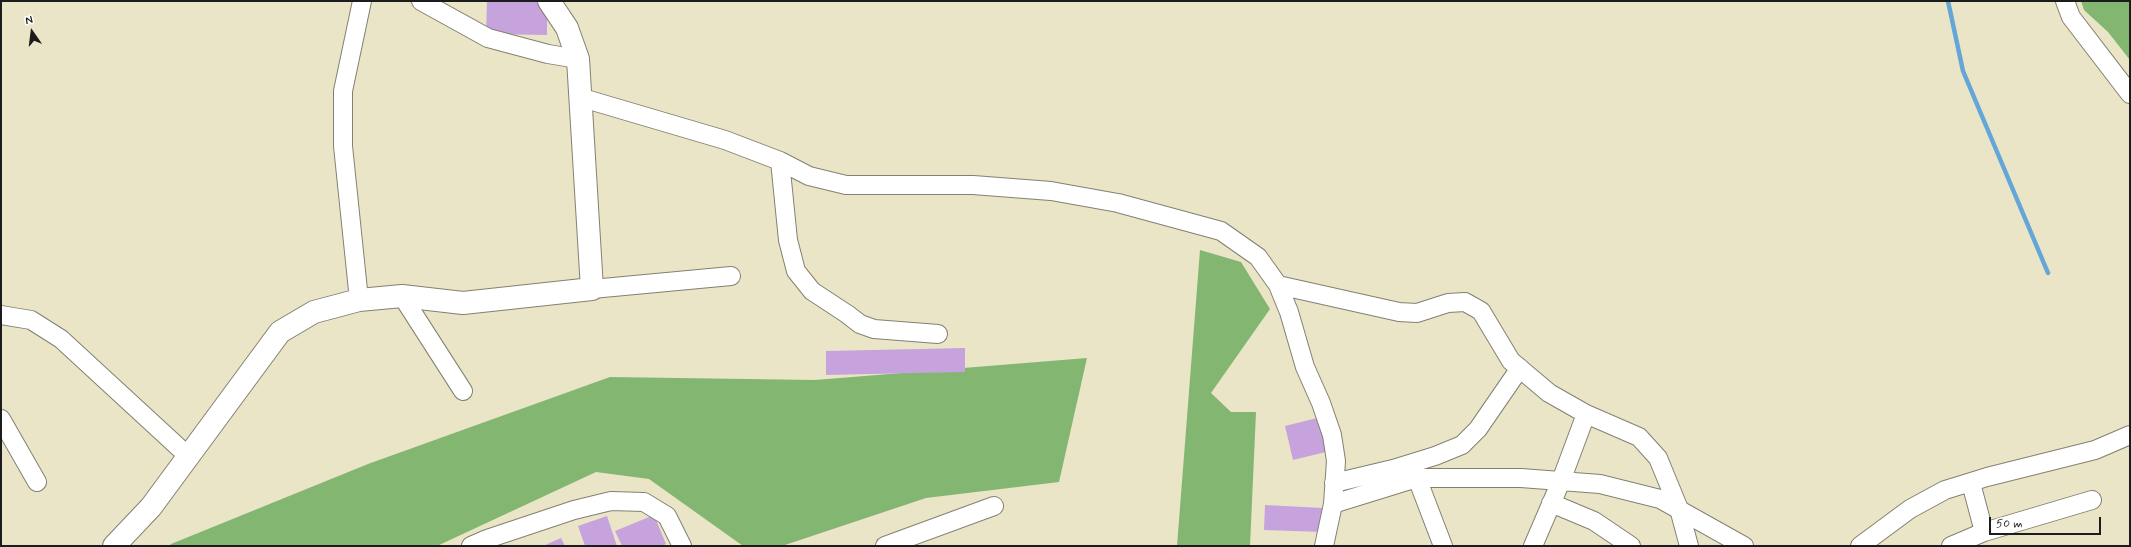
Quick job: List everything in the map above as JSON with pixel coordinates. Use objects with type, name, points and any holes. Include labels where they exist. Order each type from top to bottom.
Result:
[{"type":"street","points":[[359,300],[343,146],[343,91],[362,1]]},
{"type":"street","points":[[421,1],[488,38],[548,54],[578,60]]},
{"type":"street","points":[[549,1],[567,28],[578,60],[579,97],[592,289]]},
{"type":"street","points":[[2065,1],[2070,17],[2130,94]]},
{"type":"street","points":[[579,97],[725,140],[780,161],[809,176],[846,185],[973,185],[1050,191],[1118,203],[1221,231],[1258,257],[1278,285],[1289,312],[1305,367],[1321,403],[1332,435],[1336,461],[1333,504],[1324,546]]},
{"type":"street","points":[[780,161],[788,240],[796,271],[812,291],[860,324],[874,329],[938,334]]},
{"type":"street","points":[[114,546],[151,507],[280,332],[314,312],[359,300],[402,296],[463,303],[730,276]]},
{"type":"street","points":[[1278,285],[1399,312],[1417,313],[1448,303],[1465,302],[1481,310],[1511,361],[1549,394],[1586,414],[1639,437],[1658,458],[1679,509],[1689,546]]},
{"type":"street","points":[[402,296],[462,391]]},
{"type":"street","points":[[1,315],[31,320],[62,339],[188,456]]},
{"type":"street","points":[[1334,482],[1400,467],[1435,456],[1462,445],[1478,429],[1520,368]]},
{"type":"street","points":[[1533,546],[1561,481],[1586,414]]},
{"type":"street","points":[[1,419],[37,482]]},
{"type":"street","points":[[1860,546],[1910,509],[1945,490],[2094,450],[2130,435]]},
{"type":"street","points":[[1333,504],[1418,478],[1521,478],[1561,481],[1607,486],[1660,499],[1744,546]]},
{"type":"street","points":[[1418,478],[1443,546]]},
{"type":"street","points":[[1971,482],[1984,532]]},
{"type":"street","points":[[1951,546],[1984,532],[2092,500]]},
{"type":"street","points":[[479,542],[574,510],[611,501],[644,502],[667,516],[682,546]]},
{"type":"street","points":[[1551,503],[1594,521],[1631,546]]},
{"type":"street","points":[[885,546],[994,506]]},
{"type":"green space","points":[[2081,1],[2130,1],[2130,60],[2108,32],[2084,10]]},
{"type":"green space","points":[[1200,250],[1241,262],[1270,309],[1211,393],[1231,412],[1256,412],[1250,546],[1177,546]]},
{"type":"green space","points":[[1087,358],[1059,482],[926,498],[782,546],[743,546],[649,479],[596,472],[437,546],[169,546],[368,464],[610,377],[815,380]]},
{"type":"building","points":[[487,1],[547,1],[547,35],[486,34]]},
{"type":"building","points":[[965,348],[965,372],[826,375],[826,351]]},
{"type":"building","points":[[1325,416],[1334,450],[1293,460],[1285,426]]},
{"type":"building","points":[[1265,505],[1323,508],[1322,532],[1264,530]]},
{"type":"building","points":[[654,515],[666,544],[662,546],[622,546],[615,531]]},
{"type":"building","points":[[607,516],[617,546],[585,546],[578,526]]},
{"type":"building","points":[[561,538],[565,546],[543,546]]},
{"type":"waterway","points":[[1948,1],[1963,71],[2048,273]]}]
